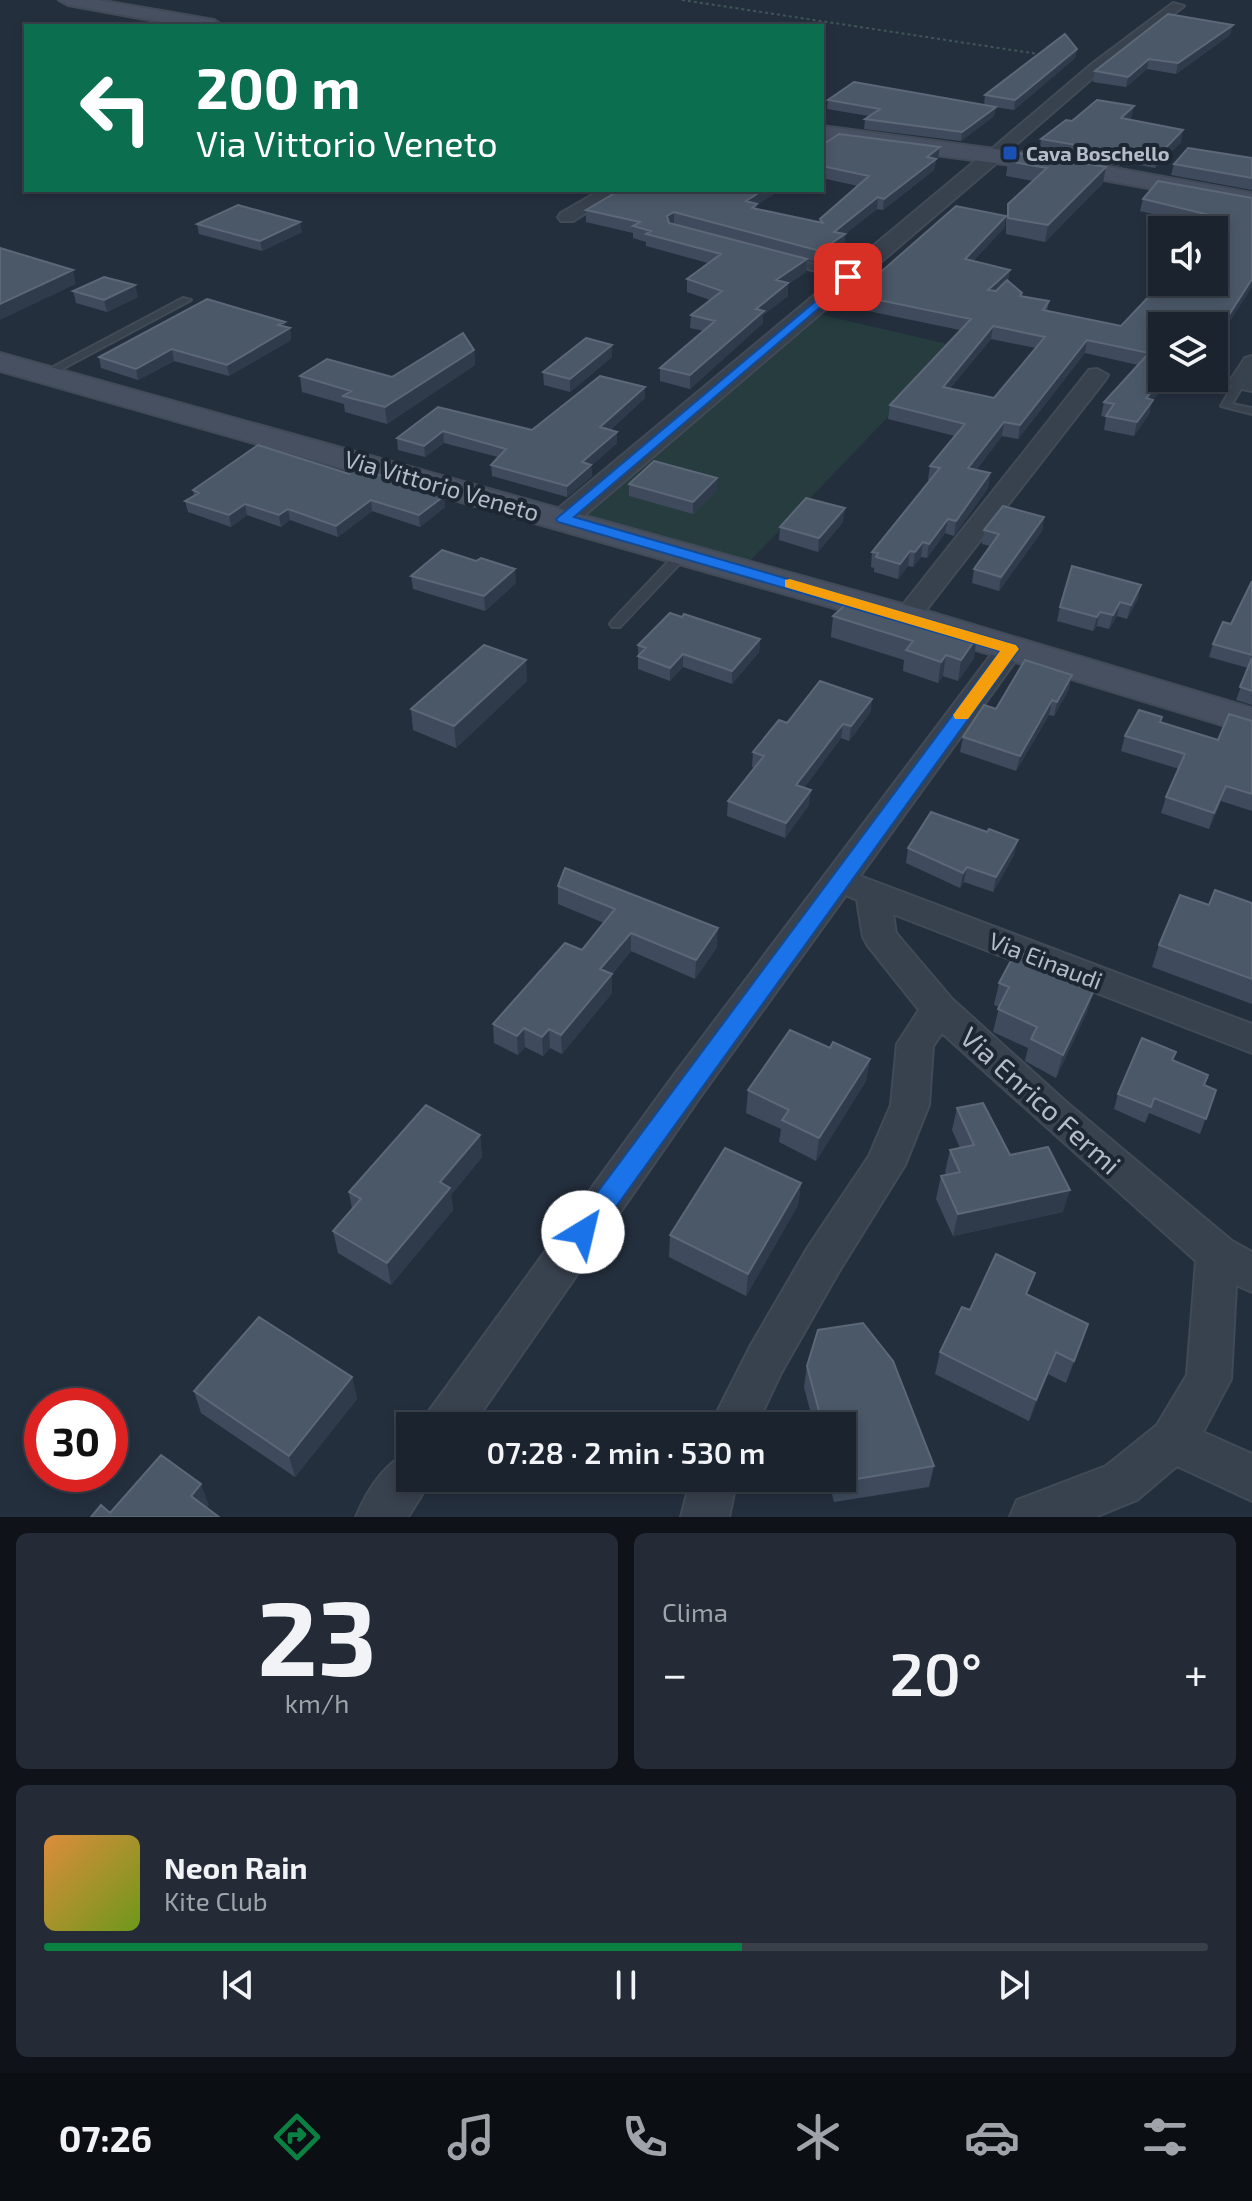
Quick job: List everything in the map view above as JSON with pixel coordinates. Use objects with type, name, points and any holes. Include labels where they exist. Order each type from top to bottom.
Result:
[{"type":"main road","points":[[68,0],[203,24]]},
{"type":"main road","points":[[824,133],[1099,171],[1252,200]]},
{"type":"main road","name":"Via Vittorio Veneto","points":[[0,362],[907,617],[1252,721]]},
{"type":"street","points":[[563,519],[1098,66],[1178,6]]},
{"type":"street","points":[[567,217],[610,192]]},
{"type":"street","points":[[1242,387],[1252,362]]},
{"type":"street","points":[[907,617],[1097,375]]},
{"type":"street","points":[[455,1412],[687,1086],[856,887],[1010,649]]},
{"type":"street","name":"Via Enrico Fermi","points":[[856,887],[880,937],[939,1009],[1052,1112],[1235,1263]]},
{"type":"street","name":"Via Einaudi","points":[[856,887],[1252,1039]]},
{"type":"street","points":[[740,1412],[766,1359],[823,1260],[885,1165],[910,1105],[915,1044],[939,1009]]},
{"type":"street","points":[[1034,1517],[1121,1484],[1173,1441],[1209,1379],[1235,1263]]},
{"type":"street","points":[[1173,1441],[1252,1478]]},
{"type":"street","points":[[380,1517],[398,1492]]},
{"type":"street","points":[[705,1517],[711,1492]]},
{"type":"lane","points":[[775,257],[848,277]]},
{"type":"lane","points":[[43,375],[186,300]]},
{"type":"lane","points":[[1242,387],[1226,406],[1252,411]]},
{"type":"lane","points":[[616,624],[683,553]]},
{"type":"path","points":[[682,0],[1098,66]]},
{"type":"green space","points":[[814,313],[956,346],[748,563],[587,516],[588,508]]},
{"type":"building","points":[[1168,14],[1233,25],[1178,63],[1149,59],[1128,77],[1095,71]]},
{"type":"building","points":[[1065,34],[1077,49],[1015,100],[985,95]]},
{"type":"building","points":[[854,82],[996,107],[962,132],[865,119],[880,109],[828,100]]},
{"type":"building","points":[[1097,100],[1134,106],[1121,118],[1183,130],[1158,156],[1041,139],[1066,120],[1072,121]]},
{"type":"building","points":[[839,134],[940,147],[927,157],[936,159],[884,199],[878,197],[834,232],[845,234],[820,251],[674,212],[667,216],[669,223],[807,259],[776,280],[788,283],[756,309],[764,311],[690,375],[660,368],[715,321],[691,315],[722,291],[687,279],[721,254],[646,234],[651,231],[633,226],[640,222],[586,210],[617,192],[760,192],[746,201],[757,204],[752,208],[823,223],[820,219],[869,176],[824,166],[824,141]]},
{"type":"building","points":[[1188,148],[1252,158],[1252,178],[1174,164]]},
{"type":"building","points":[[1018,153],[1106,167],[1048,225],[1008,218],[1008,204],[1047,168],[1008,161]]},
{"type":"building","points":[[1158,181],[1252,198],[1252,279],[1228,316],[1228,312],[1148,312],[1148,353],[1087,340],[1020,425],[1004,422],[968,468],[990,473],[956,521],[948,519],[929,544],[923,542],[915,552],[910,551],[900,564],[876,557],[878,553],[872,552],[940,468],[930,466],[965,424],[890,405],[971,319],[840,292],[862,275],[874,278],[956,206],[1006,216],[965,259],[1010,270],[988,290],[996,291],[1007,280],[1022,293],[1020,296],[1049,301],[1043,310],[1121,326],[1149,296],[1228,296],[1228,216],[1214,216],[1143,199]],"holes":[[[993,326],[1045,337],[994,398],[943,387]]]},
{"type":"building","points":[[238,205],[300,222],[260,241],[197,224]]},
{"type":"building","points":[[0,248],[73,270],[0,304]]},
{"type":"building","points":[[104,277],[135,285],[104,300],[73,291]]},
{"type":"building","points":[[207,299],[285,322],[278,325],[290,328],[227,365],[172,349],[136,369],[99,357]]},
{"type":"building","points":[[463,333],[474,350],[385,407],[343,396],[351,391],[300,376],[327,359],[392,377]]},
{"type":"building","points":[[586,338],[612,345],[570,379],[543,372]]},
{"type":"building","points":[[1148,354],[1148,392],[1151,392],[1146,398],[1153,400],[1137,422],[1106,416],[1114,404],[1104,402]]},
{"type":"building","points":[[600,376],[645,387],[600,427],[617,432],[582,462],[591,465],[567,486],[491,465],[506,449],[443,431],[424,446],[397,438],[438,407],[532,430]]},
{"type":"building","points":[[258,445],[349,474],[358,468],[444,496],[419,515],[371,500],[336,526],[288,509],[279,515],[245,504],[229,515],[185,501],[199,493],[193,490]]},
{"type":"building","points":[[654,461],[717,478],[693,502],[629,484]]},
{"type":"building","points":[[806,498],[845,508],[819,538],[780,527]]},
{"type":"building","points":[[1003,506],[1044,517],[1001,577],[974,569],[999,534],[984,530]]},
{"type":"building","points":[[442,550],[515,569],[484,596],[411,576]]},
{"type":"building","points":[[1072,566],[1141,585],[1131,605],[1120,602],[1113,615],[1100,612],[1097,617],[1060,607]]},
{"type":"building","points":[[1252,581],[1252,655],[1213,644],[1223,622],[1231,624]]},
{"type":"building","points":[[853,598],[977,637],[961,660],[946,655],[941,662],[906,650],[913,641],[833,616]]},
{"type":"building","points":[[670,613],[682,617],[684,614],[760,639],[732,671],[683,654],[670,668],[638,656],[646,648],[638,645]]},
{"type":"building","points":[[484,645],[526,660],[454,726],[411,709]]},
{"type":"building","points":[[1252,658],[1252,691],[1240,687]]},
{"type":"building","points":[[1025,660],[1072,675],[1057,702],[1052,700],[1020,756],[963,737],[984,705],[996,709]]},
{"type":"building","points":[[820,681],[872,699],[851,726],[843,724],[796,785],[811,790],[786,823],[728,801],[764,756],[753,752],[779,720],[787,723]]},
{"type":"building","points":[[1139,710],[1162,717],[1160,722],[1218,740],[1229,714],[1252,721],[1252,794],[1226,786],[1214,813],[1166,797],[1185,754],[1125,736]]},
{"type":"building","points":[[931,812],[1018,840],[996,877],[967,867],[963,873],[908,848]]},
{"type":"building","points":[[565,868],[718,928],[696,960],[631,933],[600,969],[612,974],[561,1035],[549,1029],[542,1037],[524,1028],[517,1036],[493,1024],[565,943],[582,950],[615,909],[558,886]]},
{"type":"building","points":[[1215,890],[1252,903],[1252,979],[1159,945],[1180,895],[1209,905]]},
{"type":"building","points":[[1016,951],[1067,970],[1064,978],[1094,990],[1063,1055],[1031,1039],[1037,1027],[998,1009],[1009,987],[999,983]]},
{"type":"building","points":[[790,1030],[830,1048],[833,1042],[870,1059],[819,1138],[782,1120],[789,1110],[748,1090]]},
{"type":"building","points":[[1142,1038],[1176,1052],[1172,1060],[1208,1075],[1204,1085],[1216,1090],[1206,1119],[1154,1098],[1151,1107],[1118,1094]]},
{"type":"building","points":[[983,1103],[1010,1155],[1048,1147],[1070,1190],[958,1214],[941,1176],[960,1172],[950,1150],[974,1145],[957,1108]]},
{"type":"building","points":[[426,1105],[480,1135],[440,1182],[450,1188],[387,1263],[333,1231],[361,1199],[349,1192]]},
{"type":"building","points":[[725,1148],[801,1183],[748,1274],[670,1235]]},
{"type":"building","points":[[996,1254],[1035,1273],[1026,1294],[1088,1324],[1074,1361],[1056,1352],[1036,1400],[940,1352],[962,1307],[970,1310]]},
{"type":"building","points":[[259,1317],[352,1377],[289,1456],[194,1391]]},
{"type":"building","points":[[863,1323],[893,1361],[934,1466],[856,1479],[856,1412],[819,1412],[807,1366],[818,1330]]},
{"type":"building","points":[[161,1455],[201,1484],[191,1496],[219,1517],[91,1517],[101,1505],[110,1513]]},
{"type":"slow traffic","points":[[790,584],[1010,649],[961,715]]},
{"type":"place","name":"Cava Boschello","points":[[1010,153]]},
{"type":"route","points":[[583,1232],[1010,649],[563,519],[848,277]]}]
